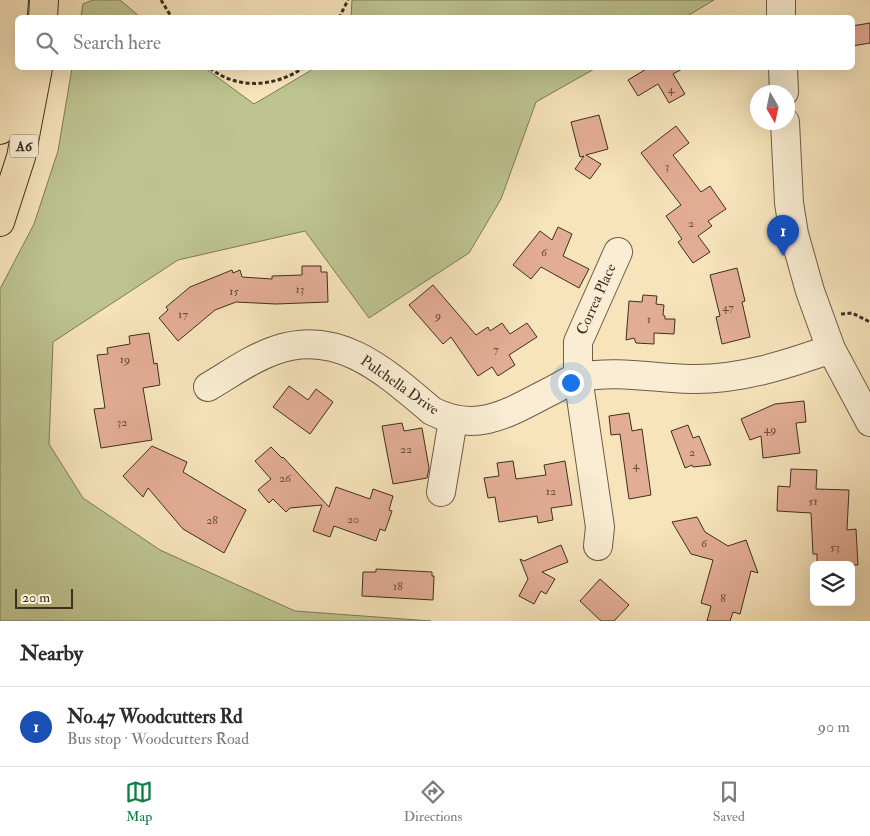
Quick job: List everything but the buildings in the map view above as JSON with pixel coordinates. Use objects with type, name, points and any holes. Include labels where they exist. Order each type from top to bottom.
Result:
[{"type":"highway","name":"A6","points":[[0,130],[10,74],[14,0]]},
{"type":"highway","points":[[43,15],[44,0]]},
{"type":"highway","name":"A6","points":[[0,222],[25,142],[38,70]]},
{"type":"street","points":[[781,0],[781,15]]},
{"type":"street","points":[[783,70],[784,85]]},
{"type":"street","points":[[785,130],[789,203],[794,234],[810,291],[831,349],[870,422]]},
{"type":"street","name":"Correa Place","points":[[578,377],[578,342],[581,331],[618,252]]},
{"type":"street","name":"Pulchella Drive","points":[[208,387],[275,350],[309,344],[325,345],[350,352],[375,364],[432,410],[452,420],[467,422],[494,418],[578,377],[617,373],[691,379],[735,377],[780,367],[831,349]]},
{"type":"street","points":[[578,377],[600,526],[598,546]]},
{"type":"street","name":"Pulchella Drive","points":[[441,492],[452,420]]},
{"type":"path","points":[[161,0],[170,15]]},
{"type":"path","points":[[340,15],[348,0]]},
{"type":"path","points":[[212,70],[220,76],[241,84],[282,80],[300,70]]},
{"type":"path","points":[[852,313],[870,322]]},
{"type":"green space","points":[[93,0],[120,0],[138,15],[81,15],[83,4]]},
{"type":"green space","points":[[352,0],[714,0],[689,15],[351,15]]},
{"type":"green space","points":[[72,70],[208,70],[254,104],[312,70],[592,70],[536,102],[501,199],[469,253],[369,318],[305,231],[178,260],[53,342],[49,444],[83,498],[160,550],[295,611],[431,621],[0,621],[0,289],[34,224],[58,151]]},
{"type":"place","name":"No.47 Woodcutters Rd","points":[[783,256]]}]
